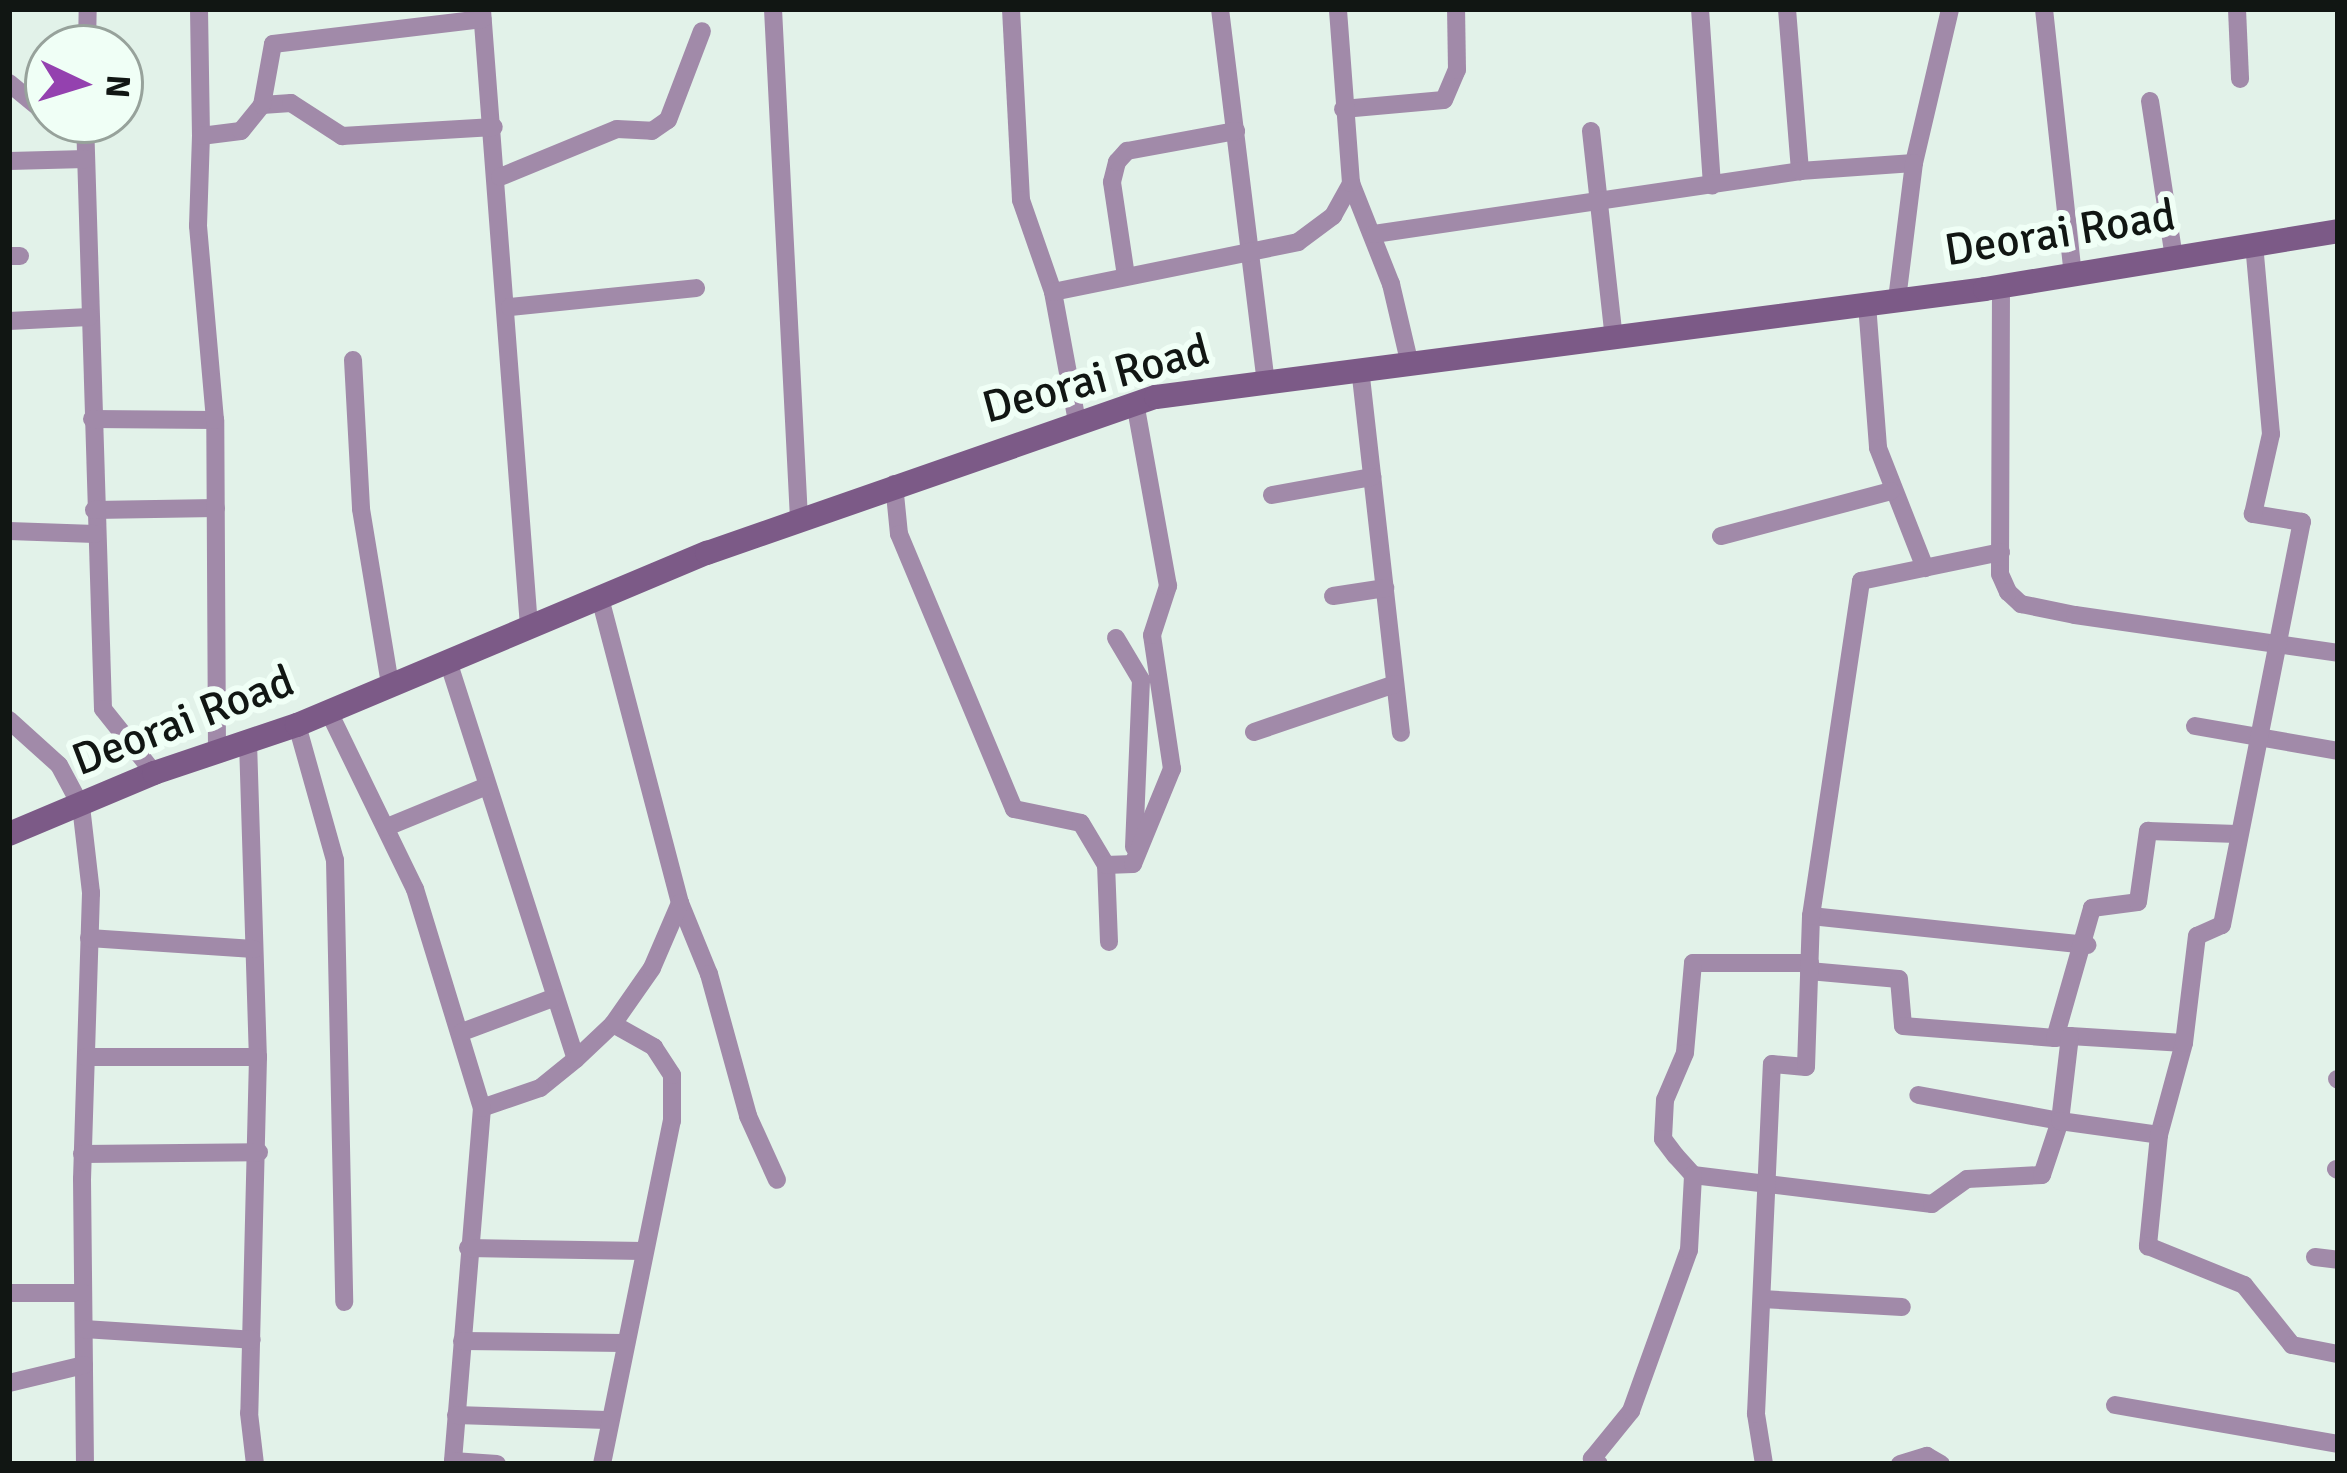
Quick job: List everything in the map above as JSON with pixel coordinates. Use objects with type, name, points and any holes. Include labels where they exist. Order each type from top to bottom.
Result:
[{"type":"street","points":[[199,9],[198,226],[215,420],[217,754]]},
{"type":"street","points":[[773,9],[799,519]]},
{"type":"street","points":[[1012,9],[1022,200],[1053,292],[1077,421]]},
{"type":"street","points":[[1220,9],[1266,381]]},
{"type":"street","points":[[1338,9],[1351,184],[1374,234],[1409,362]]},
{"type":"street","points":[[1343,109],[1444,100],[1456,70],[1456,9]]},
{"type":"street","points":[[1700,9],[1712,186]]},
{"type":"street","points":[[1787,9],[1800,171]]},
{"type":"street","points":[[1897,300],[1914,164],[1950,9]]},
{"type":"street","points":[[2044,9],[2073,275]]},
{"type":"street","points":[[2237,9],[2240,79]]},
{"type":"street","points":[[201,136],[241,131],[262,105],[272,44],[483,14],[510,307],[530,627]]},
{"type":"street","points":[[500,177],[617,129],[652,131],[668,120],[702,31]]},
{"type":"street","points":[[2150,101],[2174,258]]},
{"type":"street","points":[[262,105],[291,103],[342,136],[494,127]]},
{"type":"street","points":[[1126,276],[1112,182],[1117,162],[1127,152],[1236,131]]},
{"type":"street","points":[[1592,131],[1614,338]]},
{"type":"street","points":[[86,144],[103,709],[154,773]]},
{"type":"street","points":[[9,161],[86,159]]},
{"type":"street","points":[[1374,234],[1800,171],[1914,164]]},
{"type":"street","points":[[1053,292],[1298,242],[1333,216],[1351,184]]},
{"type":"street","name":"Deorai Road","points":[[9,834],[154,773],[297,725],[799,519],[1135,403],[1360,368],[2001,287],[2338,231]]},
{"type":"street","points":[[2254,245],[2271,434],[2253,514],[2302,522],[2222,925],[2198,936],[2184,1043],[2159,1135],[2148,1246],[2244,1285],[2292,1345],[2338,1354]]},
{"type":"street","points":[[2001,287],[2000,574],[2020,604],[2338,653]]},
{"type":"street","points":[[510,307],[696,288]]},
{"type":"street","points":[[1867,304],[1878,448],[1925,568]]},
{"type":"street","points":[[9,321],[89,317]]},
{"type":"street","points":[[353,359],[361,508],[390,684]]},
{"type":"street","points":[[1360,368],[1401,733]]},
{"type":"street","points":[[1133,864],[1172,769],[1152,635],[1168,586],[1135,403]]},
{"type":"street","points":[[92,419],[215,420]]},
{"type":"street","points":[[1272,495],[1372,477]]},
{"type":"street","points":[[894,484],[899,534],[1014,809],[1081,823],[1106,865],[1108,942]]},
{"type":"street","points":[[1721,536],[1892,491]]},
{"type":"street","points":[[94,510],[216,508]]},
{"type":"street","points":[[9,531],[95,534]]},
{"type":"street","points":[[1764,1464],[1756,1414],[1772,1064],[1806,1067],[1811,916],[1861,581],[2001,552]]},
{"type":"street","points":[[1333,596],[1384,588]]},
{"type":"street","points":[[600,598],[680,903],[709,974],[748,1116],[777,1180]]},
{"type":"street","points":[[1116,638],[1141,680],[1133,864]]},
{"type":"street","points":[[448,661],[576,1059]]},
{"type":"street","points":[[1254,732],[1395,684]]},
{"type":"street","points":[[328,710],[387,827],[462,1032],[482,1108],[453,1462],[497,1464]]},
{"type":"street","points":[[9,720],[58,765],[80,806],[89,938],[82,1154],[86,1464]]},
{"type":"street","points":[[297,725],[335,860],[344,1302]]},
{"type":"street","points":[[2195,726],[2338,751]]},
{"type":"street","points":[[248,742],[259,1152],[252,1340],[255,1464]]},
{"type":"street","points":[[387,827],[487,787]]},
{"type":"street","points":[[2184,1043],[2063,1037],[1904,1026],[1906,988],[1899,980],[1809,967],[1693,963],[1685,1053],[1665,1100],[1663,1139],[1693,1175],[1766,1188],[1933,1204],[1967,1179],[2042,1175],[2060,1121],[2063,1037],[2063,991],[2087,945],[2094,904],[2138,902],[2148,831],[2237,834]]},
{"type":"street","points":[[1106,865],[1133,864]]},
{"type":"street","points":[[482,1108],[540,1088],[613,1024],[652,968],[680,903]]},
{"type":"street","points":[[1811,916],[2087,945]]},
{"type":"street","points":[[89,938],[254,949]]},
{"type":"street","points":[[462,1032],[553,998]]},
{"type":"street","points":[[602,1464],[606,1420],[672,1121],[672,1075],[654,1048],[613,1024]]},
{"type":"street","points":[[86,1057],[258,1057]]},
{"type":"street","points":[[1918,1095],[2159,1135]]},
{"type":"street","points":[[82,1154],[259,1152]]},
{"type":"street","points":[[1599,1464],[1592,1459],[1631,1411],[1689,1250],[1693,1175]]},
{"type":"street","points":[[468,1248],[644,1251]]},
{"type":"street","points":[[2315,1257],[2338,1260]]},
{"type":"street","points":[[9,1293],[83,1293]]},
{"type":"street","points":[[1762,1299],[1902,1307]]},
{"type":"street","points":[[84,1329],[252,1340]]},
{"type":"street","points":[[462,1341],[623,1343]]},
{"type":"street","points":[[9,1383],[84,1365]]},
{"type":"street","points":[[2116,1405],[2338,1444]]},
{"type":"street","points":[[456,1415],[606,1420]]},
{"type":"street","points":[[1900,1464],[1927,1456],[1941,1464]]}]
